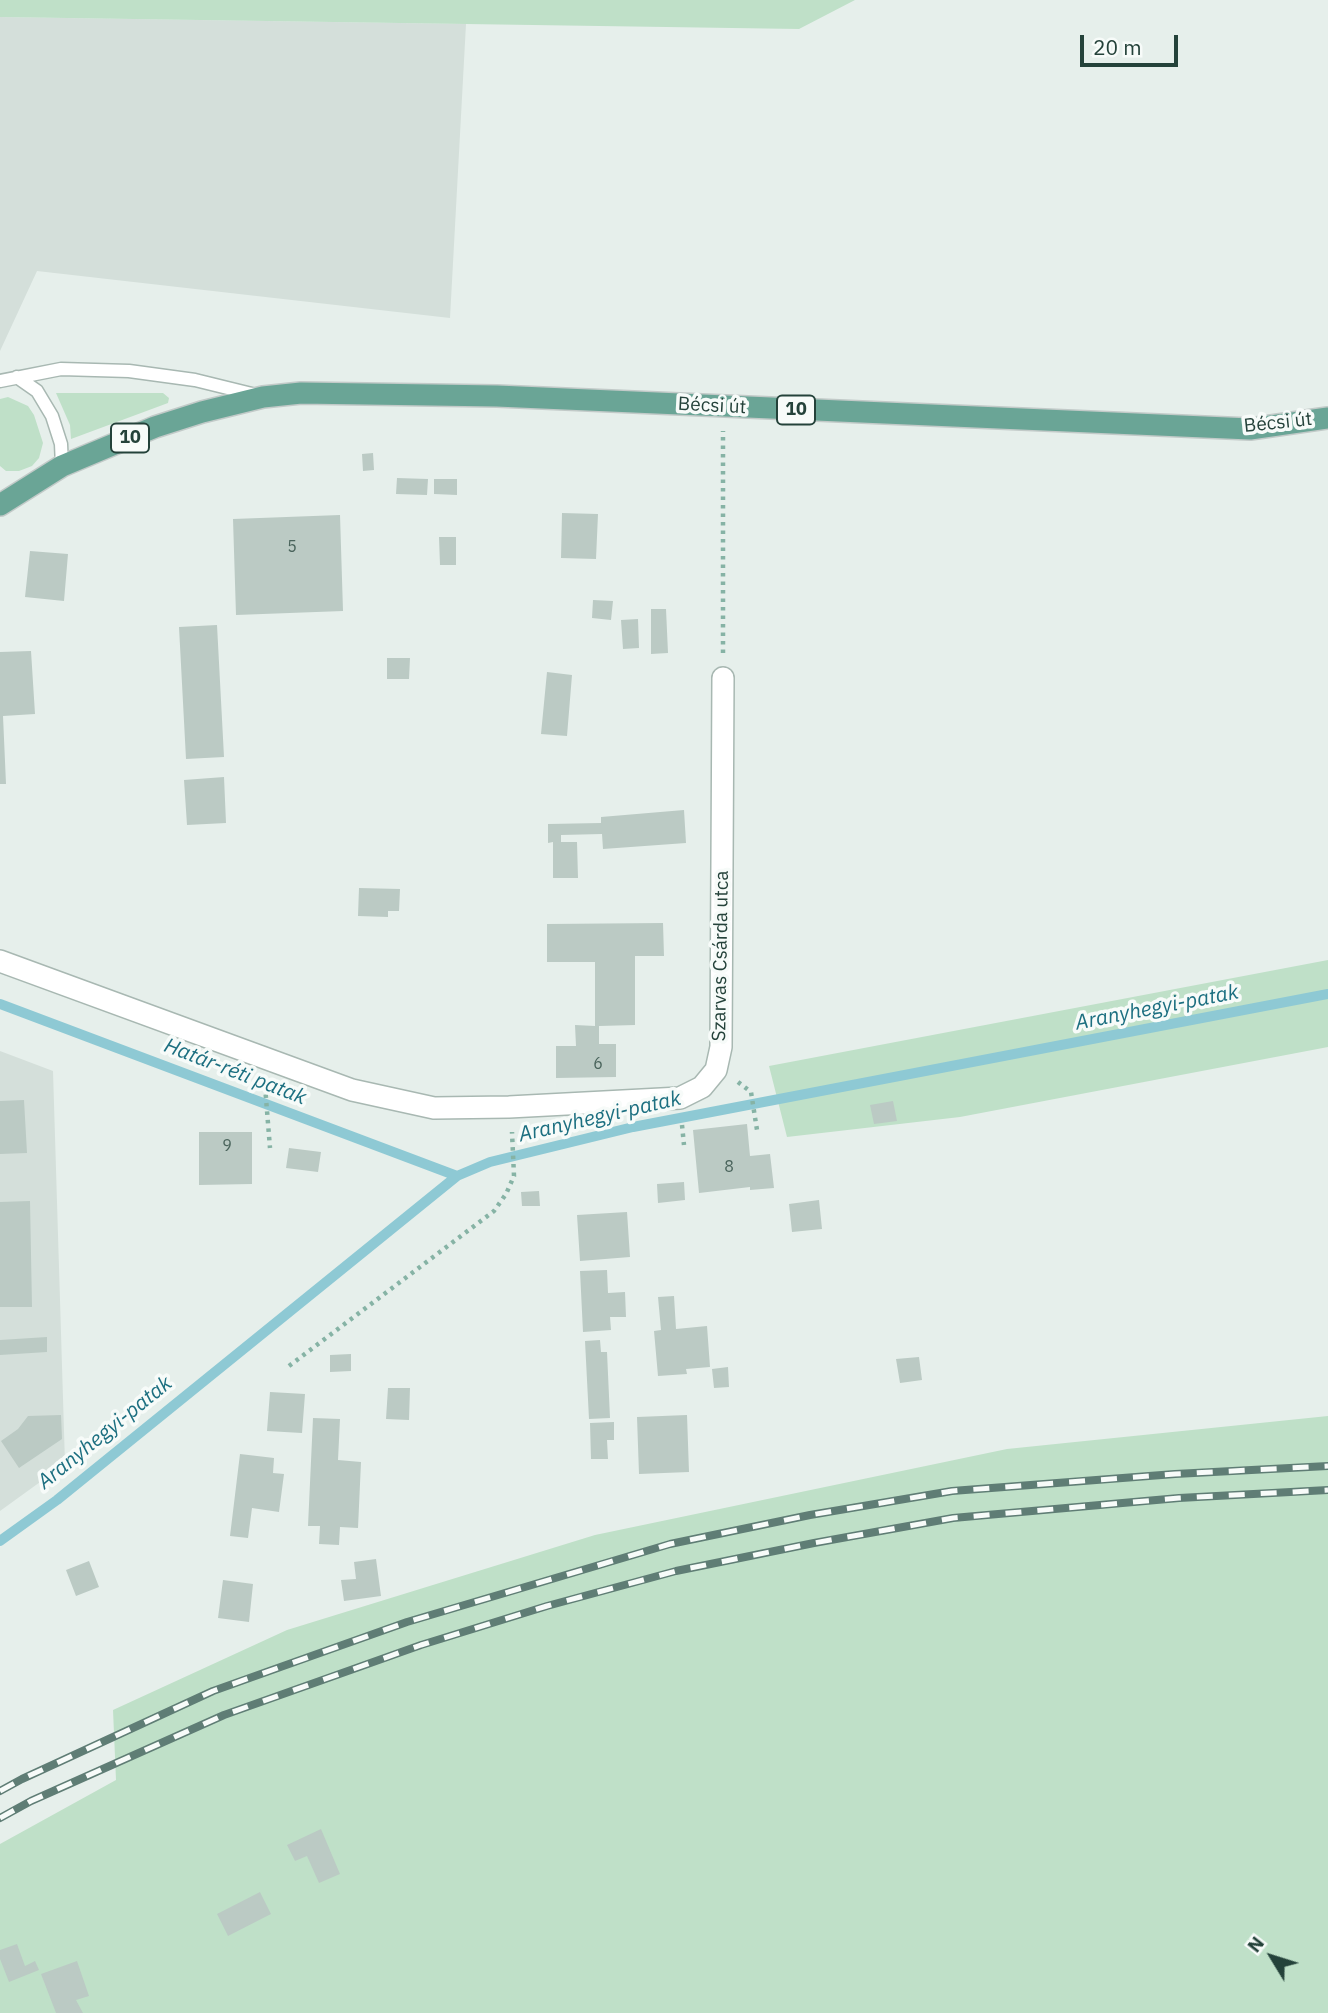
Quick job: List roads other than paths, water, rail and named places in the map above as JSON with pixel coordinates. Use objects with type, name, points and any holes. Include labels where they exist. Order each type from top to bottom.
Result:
[{"type":"main road","name":"Bécsi út","points":[[263,397],[301,393],[497,396],[1250,429],[1328,418]]},
{"type":"main road","name":"10","points":[[2,501],[62,466],[155,428],[202,412],[263,397]]},
{"type":"street","name":"Szarvas Csárda utca","points":[[0,961],[352,1090],[434,1108],[680,1098],[702,1087],[716,1070],[722,1048],[723,678]]},
{"type":"lane","points":[[0,381],[61,369],[129,371],[195,380],[263,397]]},
{"type":"lane","points":[[17,377],[37,391],[52,416],[61,444],[62,466]]},
{"type":"waterway","name":"Aranyhegyi-patak","points":[[0,1541],[57,1500],[457,1176],[490,1162],[633,1127],[1328,994]]},
{"type":"waterway","name":"Határ-réti patak","points":[[0,1004],[457,1176]]},
{"type":"railway","points":[[0,1791],[213,1691],[407,1622],[670,1544],[810,1515],[952,1491],[1175,1474],[1328,1466]]},
{"type":"railway","points":[[0,1818],[31,1801],[224,1715],[421,1645],[547,1606],[676,1571],[953,1518],[1179,1498],[1328,1490]]}]
